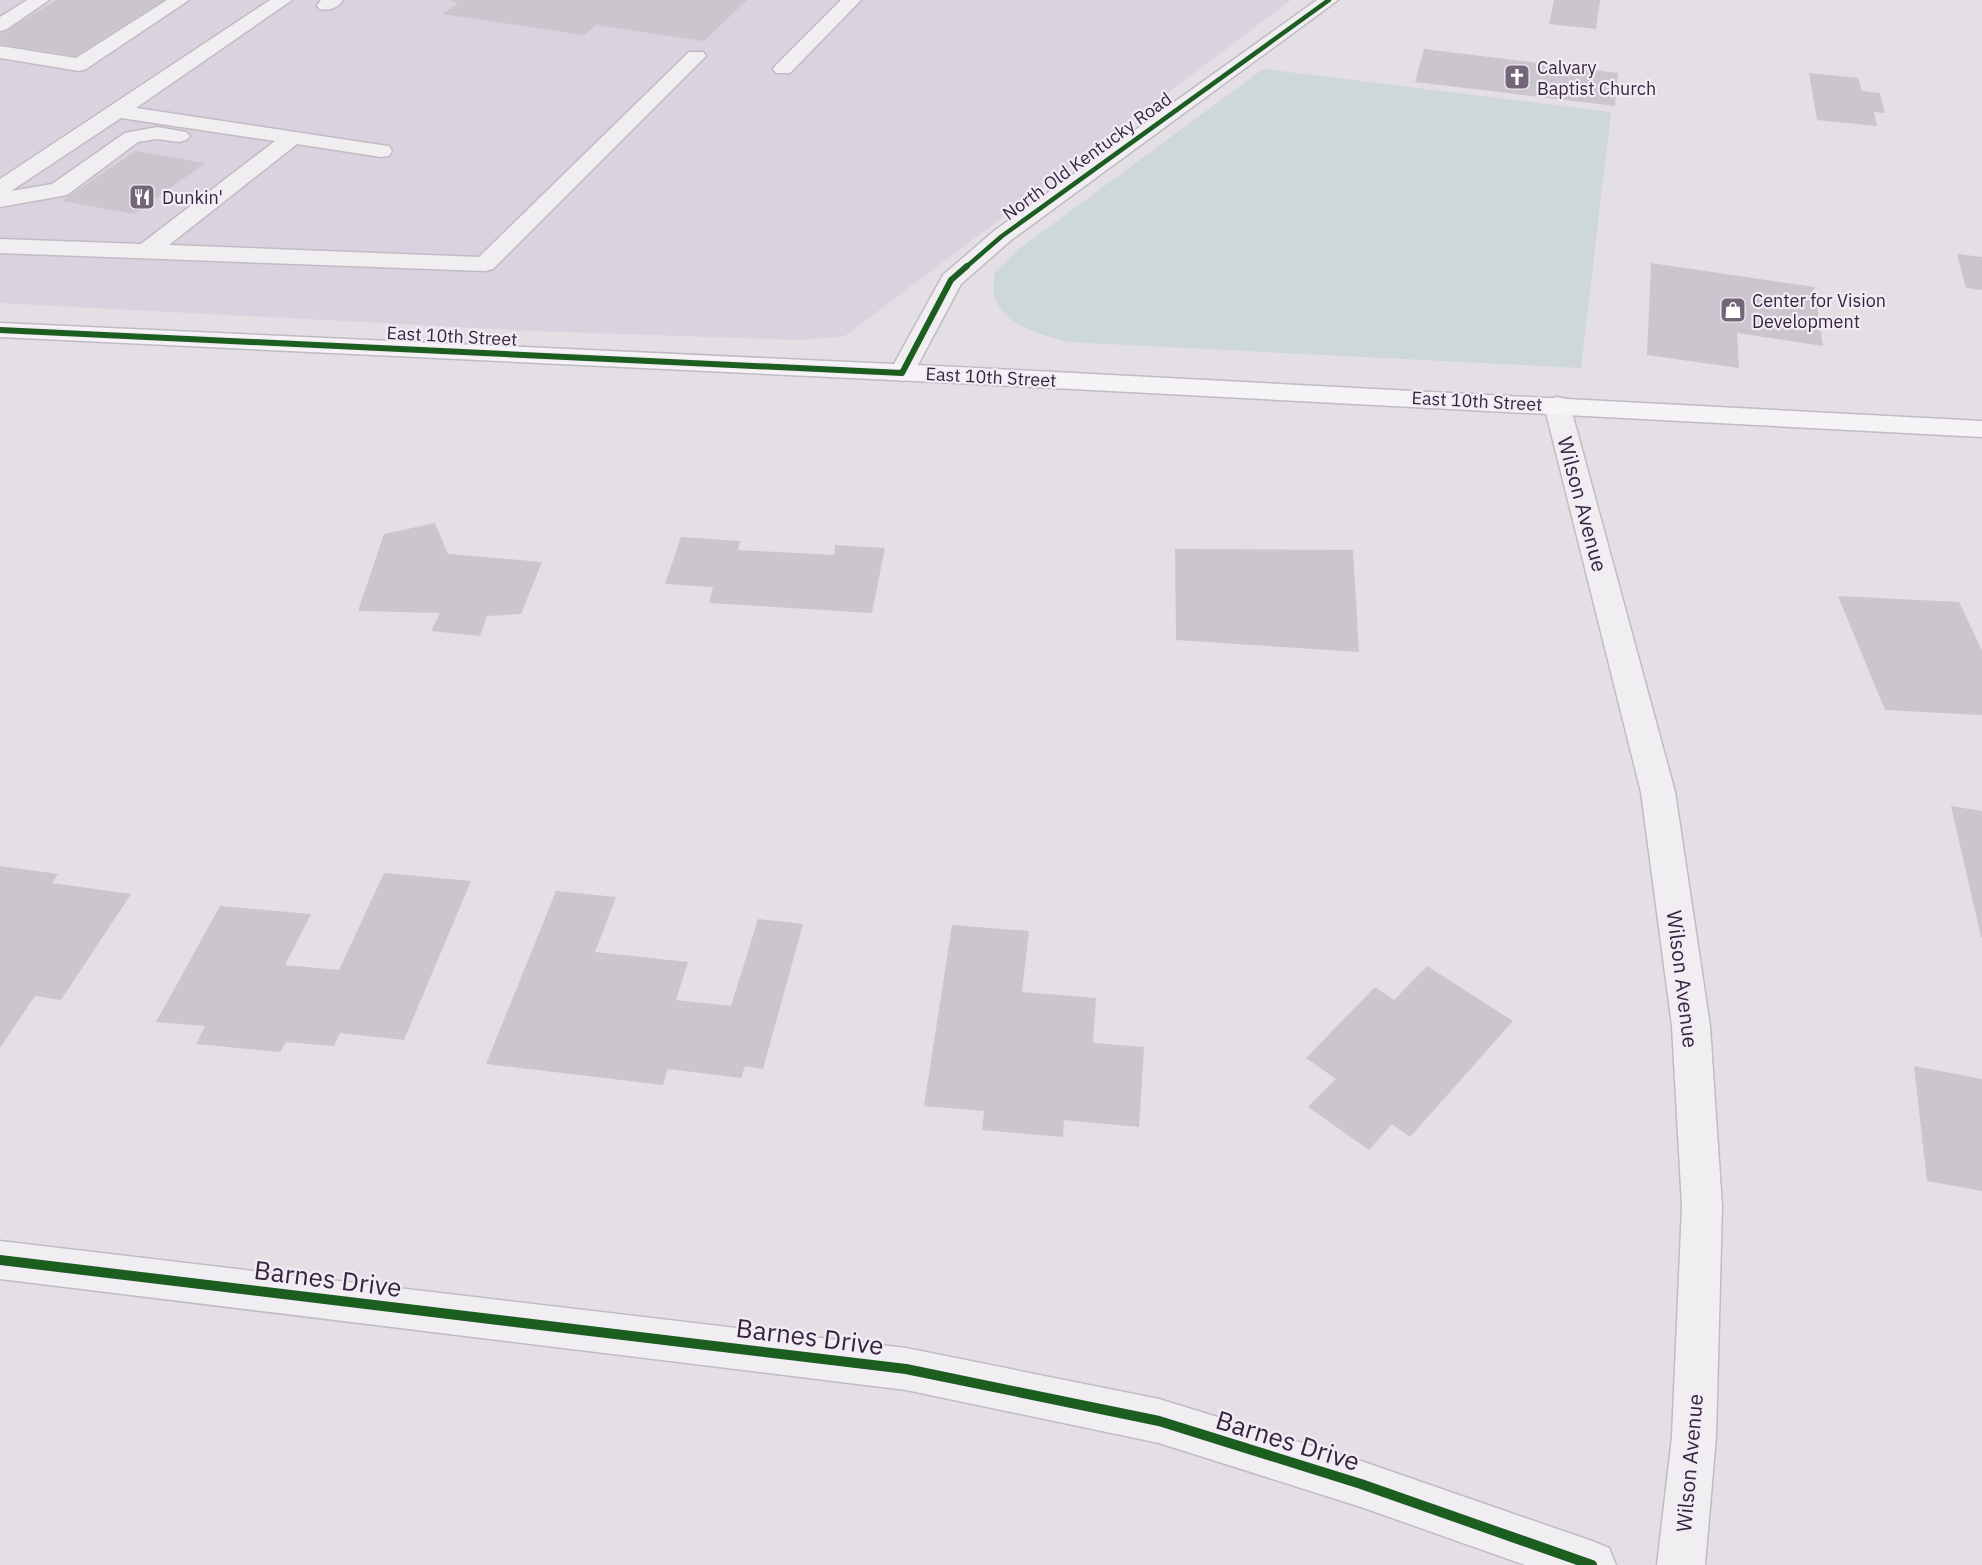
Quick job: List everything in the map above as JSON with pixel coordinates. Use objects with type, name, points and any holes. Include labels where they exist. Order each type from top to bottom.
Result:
[{"type":"main road","name":"East 10th Street","points":[[0,330],[1557,405],[1982,429]]},
{"type":"street","points":[[0,25],[40,0]]},
{"type":"street","points":[[0,52],[79,64],[180,0]]},
{"type":"street","points":[[0,189],[283,0]]},
{"type":"street","points":[[783,69],[852,0]]},
{"type":"street","name":"North Old Kentucky Road","points":[[902,373],[951,280],[1002,236],[1329,0]]},
{"type":"street","points":[[0,246],[485,264],[696,56]]},
{"type":"street","points":[[117,111],[381,152]]},
{"type":"street","points":[[0,200],[59,190],[132,137],[158,133],[239,144],[248,153],[255,166]]},
{"type":"street","points":[[147,251],[293,137]]},
{"type":"street","name":"Wilson Avenue","points":[[1557,405],[1658,792],[1691,1026],[1702,1206],[1694,1437],[1681,1565]]},
{"type":"street","name":"Barnes Drive","points":[[0,1260],[906,1369],[1159,1421],[1360,1484],[1592,1565]]},
{"type":"shaded area","points":[[0,0],[1291,0],[845,336],[799,340],[533,331],[0,303]]},
{"type":"shaded area","points":[[1263,69],[1611,112],[1581,368],[1068,342],[1025,328],[1006,315],[994,296],[995,272],[1019,249]]},
{"type":"building","points":[[57,0],[164,0],[76,56],[0,44],[0,34]]},
{"type":"building","points":[[448,0],[747,0],[704,41],[596,25],[584,35],[443,14],[458,3]]},
{"type":"building","points":[[1554,0],[1600,0],[1596,29],[1549,24]]},
{"type":"building","name":"Calvary Baptist Church","points":[[1424,49],[1618,73],[1615,106],[1415,82]]},
{"type":"building","points":[[1809,73],[1858,78],[1862,91],[1880,93],[1885,113],[1874,112],[1877,126],[1817,120]]},
{"type":"building","points":[[135,151],[205,163],[134,214],[62,201]]},
{"type":"building","points":[[1957,254],[1982,257],[1982,290],[1966,288]]},
{"type":"building","name":"Center for Vision Development","points":[[1651,263],[1814,287],[1823,346],[1737,333],[1739,368],[1647,355]]},
{"type":"building","points":[[435,523],[448,554],[542,562],[521,614],[487,616],[480,636],[431,631],[440,613],[358,611],[384,534]]},
{"type":"building","points":[[681,537],[740,541],[738,550],[834,555],[835,545],[885,548],[872,613],[709,603],[713,587],[665,584]]},
{"type":"building","points":[[1175,549],[1353,550],[1359,652],[1176,640]]},
{"type":"building","points":[[1838,596],[1959,602],[1982,650],[1982,715],[1885,710]]},
{"type":"building","points":[[1951,806],[1982,811],[1982,937],[1981,937]]},
{"type":"building","points":[[0,866],[58,874],[52,883],[131,894],[61,1000],[35,996],[0,1048]]},
{"type":"building","points":[[384,873],[471,881],[404,1040],[340,1033],[334,1046],[286,1042],[280,1052],[196,1044],[205,1026],[156,1022],[220,906],[311,914],[285,965],[339,970]]},
{"type":"building","points":[[556,891],[616,897],[595,952],[688,962],[676,1000],[731,1006],[758,919],[803,924],[763,1069],[745,1066],[741,1078],[668,1069],[663,1085],[486,1064]]},
{"type":"building","points":[[952,925],[1029,931],[1022,992],[1096,998],[1093,1043],[1144,1047],[1139,1127],[1064,1120],[1063,1137],[982,1130],[984,1111],[924,1106]]},
{"type":"building","points":[[1427,966],[1513,1021],[1410,1137],[1392,1124],[1369,1150],[1308,1107],[1336,1079],[1306,1058],[1375,987],[1394,1000]]},
{"type":"building","points":[[1914,1066],[1982,1079],[1982,1191],[1927,1181]]},
{"type":"cycle path","points":[[0,330],[902,373],[951,280],[1002,236],[1329,0]]},
{"type":"cycle path","points":[[0,1260],[906,1369],[1159,1421],[1361,1484],[1592,1565]]},
{"type":"place","name":"Calvary Baptist Church","points":[[1517,77]]},
{"type":"place","name":"Dunkin'","points":[[142,197]]},
{"type":"place","name":"Center for Vision Development","points":[[1733,310]]}]
